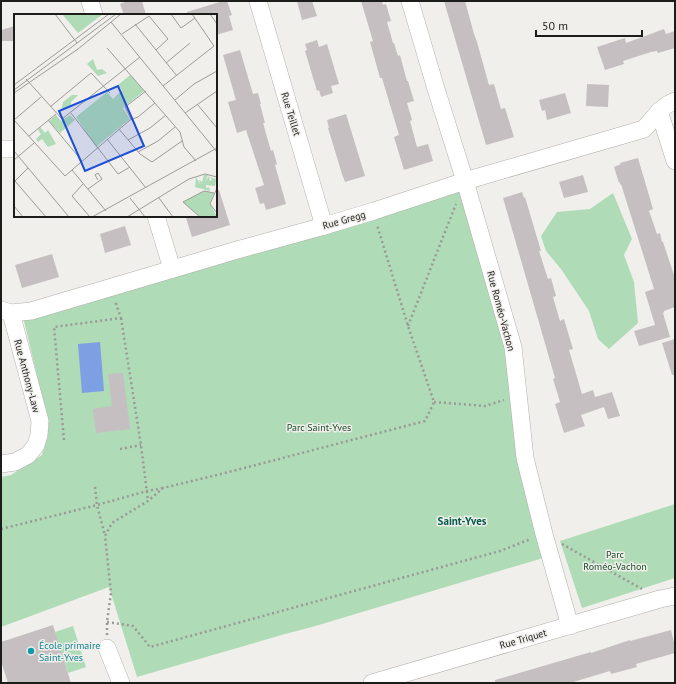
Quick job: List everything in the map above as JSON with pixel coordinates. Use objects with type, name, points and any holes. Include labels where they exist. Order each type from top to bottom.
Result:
[{"type":"street","points":[[90,1],[94,14]]},
{"type":"street","name":"Rue Teillet","points":[[258,1],[324,226]]},
{"type":"street","name":"Rue Roméo-Vachon","points":[[410,1],[465,181],[513,347],[525,458],[544,534],[570,626]]},
{"type":"street","name":"Rue Gregg","points":[[6,311],[31,311],[324,226],[465,181],[644,130],[659,111],[669,103],[675,101]]},
{"type":"street","points":[[659,111],[675,161]]},
{"type":"street","points":[[1,149],[14,149]]},
{"type":"street","points":[[156,217],[172,269]]},
{"type":"street","name":"Rue Anthony-Law","points":[[1,464],[15,462],[28,455],[36,445],[39,435],[40,421],[6,311]]},
{"type":"street","name":"Rue Triquet","points":[[372,683],[668,598]]},
{"type":"street","points":[[107,648],[121,683]]},
{"type":"path","points":[[408,326],[456,203]]},
{"type":"path","points":[[1,529],[425,421],[434,402],[408,326],[374,211]]},
{"type":"path","points":[[107,288],[116,303],[122,318],[148,501]]},
{"type":"path","points":[[64,440],[54,327],[122,318]]},
{"type":"path","points":[[434,402],[485,406],[518,396]]},
{"type":"path","points":[[120,449],[141,445]]},
{"type":"path","points":[[95,487],[97,505],[105,536],[111,592],[107,622],[107,648]]},
{"type":"path","points":[[105,536],[112,523],[148,501],[163,488]]},
{"type":"path","points":[[107,622],[133,626],[150,647],[500,551],[544,534],[668,598]]},
{"type":"green space","name":"Parc Saint-Yves","points":[[463,187],[507,331],[543,558],[312,627],[137,677],[109,587],[1,627],[1,477],[11,475],[42,455],[49,426],[23,317]]},
{"type":"green space","points":[[613,193],[632,239],[624,255],[634,282],[638,323],[609,349],[598,339],[589,311],[561,269],[546,251],[541,236],[557,212],[590,209]]},
{"type":"green space","name":"Parc Roméo-Vachon","points":[[675,504],[675,578],[582,608],[560,541]]},
{"type":"green space","points":[[73,626],[86,667],[68,673],[55,632]]},
{"type":"water","points":[[100,342],[104,391],[82,393],[78,344]]},
{"type":"building","points":[[127,1],[142,1],[146,14],[124,14],[120,4]]},
{"type":"building","points":[[227,1],[232,15],[229,16],[233,30],[217,35],[217,14],[187,14],[187,12]]},
{"type":"building","points":[[297,1],[312,1],[317,16],[302,20]]},
{"type":"building","points":[[361,1],[382,1],[383,5],[386,4],[391,21],[387,22],[393,43],[398,56],[400,55],[414,101],[407,103],[417,147],[428,144],[433,161],[404,170],[394,137],[399,135],[382,78],[380,78],[370,42],[373,41]]},
{"type":"building","points":[[444,1],[465,1],[489,85],[494,84],[501,109],[505,108],[514,137],[486,145]]},
{"type":"building","points":[[14,26],[14,41],[1,41],[1,30]]},
{"type":"building","points":[[664,29],[666,34],[675,31],[675,48],[658,53],[657,51],[651,52],[623,61],[624,64],[605,70],[597,47],[625,38],[626,43]]},
{"type":"building","points":[[317,40],[319,47],[327,44],[339,84],[331,86],[333,93],[321,97],[319,90],[317,91],[305,51],[307,50],[305,44]]},
{"type":"building","points":[[240,50],[253,94],[258,93],[265,123],[263,123],[271,151],[273,150],[277,164],[275,165],[286,204],[266,210],[264,203],[260,204],[255,188],[264,185],[246,130],[237,133],[228,102],[236,100],[223,55]]},
{"type":"building","points":[[587,84],[609,85],[608,107],[586,106]]},
{"type":"building","points":[[565,93],[571,113],[547,120],[545,110],[542,111],[539,100]]},
{"type":"building","points":[[346,114],[365,176],[345,182],[328,128],[327,120]]},
{"type":"building","points":[[638,158],[653,209],[649,211],[657,234],[660,233],[675,278],[675,307],[664,311],[663,313],[670,337],[639,346],[634,331],[655,325],[645,292],[654,289],[621,184],[620,185],[620,182],[619,183],[614,167],[621,164],[620,163]]},
{"type":"building","points":[[583,175],[588,192],[564,198],[559,182]]},
{"type":"building","points":[[217,190],[219,190],[230,225],[192,237],[186,218],[217,217]]},
{"type":"building","points":[[522,192],[524,198],[525,197],[548,279],[551,278],[556,296],[553,297],[560,321],[564,319],[573,349],[569,350],[582,394],[593,390],[595,397],[612,392],[620,416],[608,419],[604,407],[581,415],[585,426],[564,433],[555,404],[560,402],[553,379],[555,378],[503,198]]},
{"type":"building","points":[[125,226],[131,245],[105,253],[100,234]]},
{"type":"building","points":[[52,254],[59,277],[22,288],[15,265]]},
{"type":"building","points":[[675,339],[675,375],[672,375],[662,343]]},
{"type":"building","points":[[123,373],[130,429],[96,433],[93,409],[112,406],[108,374]]},
{"type":"building","name":"École primaire Saint-Yves","points":[[53,625],[71,683],[8,683],[1,661],[1,642]]},
{"type":"building","points":[[671,630],[675,653],[636,664],[637,667],[611,674],[610,671],[570,683],[495,683],[495,680],[591,653],[630,640]]},
{"type":"place","name":"École primaire Saint-Yves","points":[[31,651]]},
{"type":"district","name":"Saint-Yves","points":[[462,521]]}]
